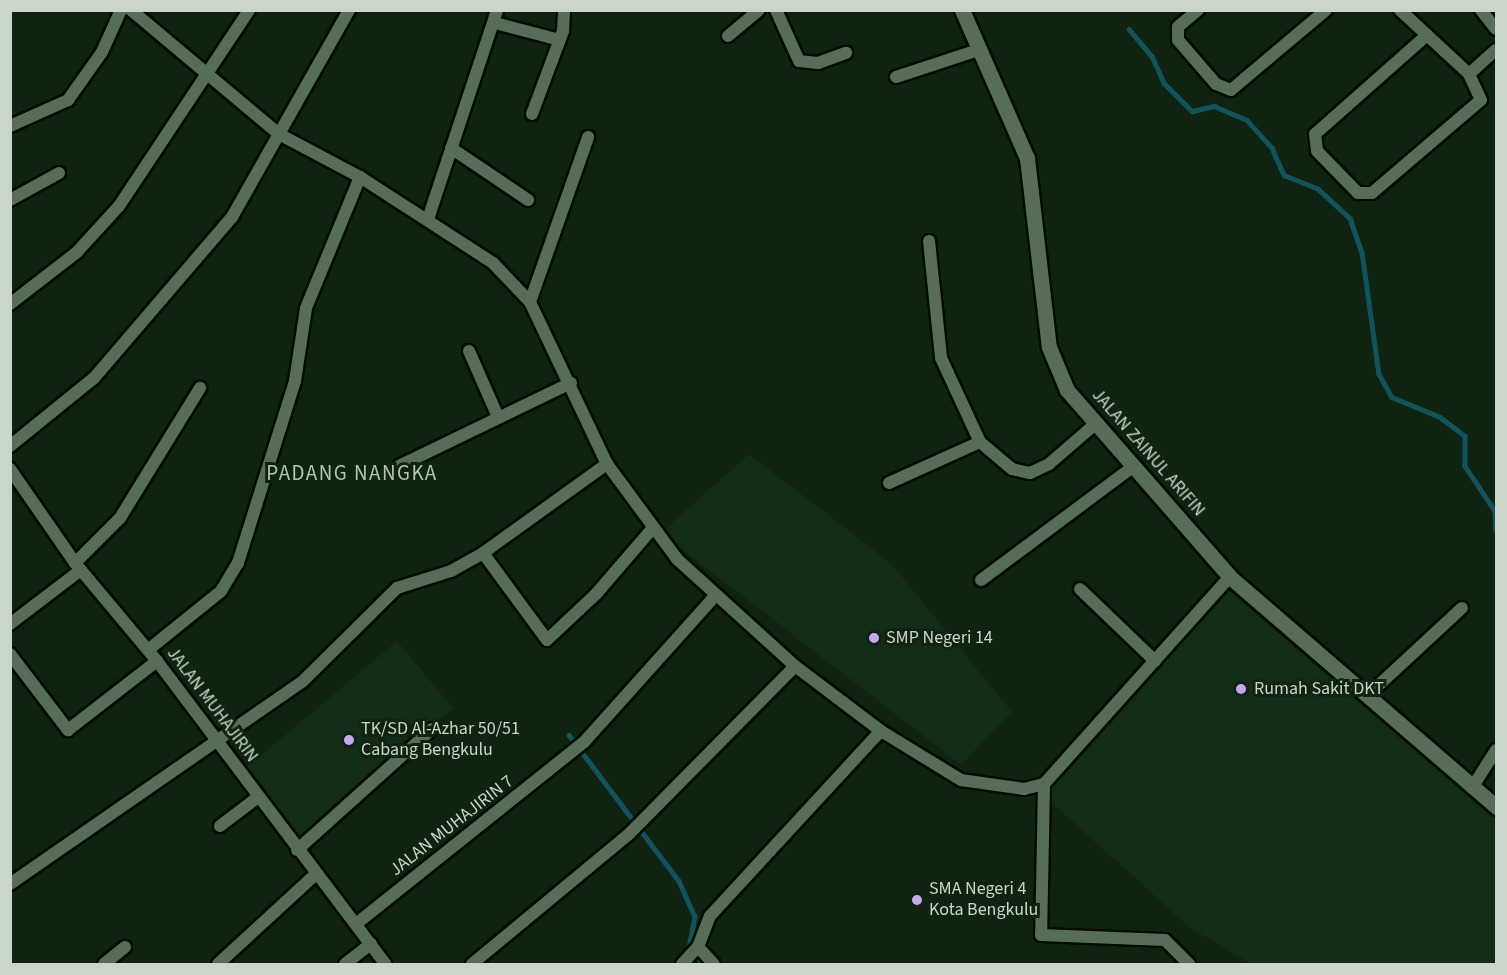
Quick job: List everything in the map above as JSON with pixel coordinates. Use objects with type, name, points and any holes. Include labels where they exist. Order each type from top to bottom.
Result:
[{"type":"street","points":[[10,126],[68,100],[102,52],[121,10]]},
{"type":"street","points":[[130,10],[207,77],[279,134],[360,177],[494,263],[530,302],[571,383],[607,464],[651,530],[716,595],[795,666],[881,731],[961,780],[1024,789],[1044,784],[1230,577]]},
{"type":"street","points":[[10,304],[77,252],[119,206],[207,77],[249,10]]},
{"type":"street","points":[[10,447],[94,378],[141,326],[232,217],[350,10]]},
{"type":"street","points":[[531,114],[560,40],[564,10]]},
{"type":"street","points":[[728,36],[759,10]]},
{"type":"street","points":[[776,10],[800,61],[818,63],[846,53]]},
{"type":"street","name":"JALAN ZAINUL ARIFIN","points":[[962,10],[1027,158],[1054,370],[1094,425],[1134,466],[1230,577],[1472,788],[1497,807]]},
{"type":"street","points":[[1198,10],[1178,27],[1178,40],[1216,84],[1232,90],[1326,10]]},
{"type":"street","points":[[1400,10],[1427,35],[1469,74],[1481,100],[1372,193],[1358,193],[1317,151],[1315,134],[1427,35]]},
{"type":"street","points":[[1481,10],[1497,29]]},
{"type":"street","points":[[428,219],[496,17],[560,40]]},
{"type":"street","points":[[896,77],[981,49]]},
{"type":"street","points":[[1469,74],[1497,50]]},
{"type":"street","points":[[530,302],[588,137]]},
{"type":"street","points":[[451,148],[528,200]]},
{"type":"street","points":[[10,200],[60,173]]},
{"type":"street","points":[[148,650],[222,591],[238,563],[304,343],[303,325],[360,177]]},
{"type":"street","points":[[929,241],[941,358],[980,442],[1012,469],[1030,473],[1049,464],[1094,425]]},
{"type":"street","points":[[469,351],[498,417]]},
{"type":"street","points":[[399,466],[571,383]]},
{"type":"street","points":[[10,624],[78,567],[120,518],[200,388]]},
{"type":"street","points":[[889,483],[980,442]]},
{"type":"street","points":[[10,884],[219,742],[335,653],[382,600],[397,588],[432,579],[483,553],[607,464]]},
{"type":"street","points":[[981,580],[1134,466]]},
{"type":"street","name":"JALAN MUHAJIRIN","points":[[10,469],[78,567],[157,661],[385,964]]},
{"type":"street","points":[[483,553],[547,640],[596,594],[651,530]]},
{"type":"street","points":[[1080,589],[1155,661]]},
{"type":"street","name":"JALAN MUHAJIRIN 7","points":[[356,924],[585,741],[716,595]]},
{"type":"street","points":[[1368,695],[1462,608]]},
{"type":"street","points":[[10,654],[68,730],[157,661]]},
{"type":"street","points":[[472,964],[629,834],[795,666]]},
{"type":"street","points":[[297,850],[432,729]]},
{"type":"street","points":[[682,964],[697,949],[710,916],[881,731]]},
{"type":"street","points":[[1472,788],[1497,750]]},
{"type":"street","points":[[1044,784],[1041,935],[1165,940],[1189,964]]},
{"type":"street","points":[[220,826],[258,797]]},
{"type":"street","points":[[218,964],[316,874]]},
{"type":"street","points":[[345,964],[371,945]]},
{"type":"street","points":[[104,964],[125,947]]},
{"type":"street","points":[[697,949],[714,964]]},
{"type":"shaded area","name":"SMP Negeri 14","points":[[749,454],[891,563],[1012,712],[961,765],[661,533]]},
{"type":"shaded area","name":"Rumah Sakit DKT","points":[[1227,589],[1496,818],[1496,964],[1251,964],[1189,927],[1050,801],[1050,788]]},
{"type":"shaded area","name":"TK/SD Al-Azhar 50/51 Cabang Bengkulu","points":[[397,641],[454,708],[300,838],[243,770]]},
{"type":"waterway","points":[[1129,29],[1152,56],[1164,83],[1192,111],[1214,106],[1247,120],[1272,148],[1284,175],[1317,188],[1350,218],[1362,252],[1379,374],[1392,397],[1440,417],[1465,436],[1465,466],[1495,511],[1496,530]]},
{"type":"waterway","points":[[569,735],[679,881],[695,917],[689,947],[704,964]]},
{"type":"place","name":"SMP Negeri 14","points":[[874,638]]},
{"type":"place","name":"Rumah Sakit DKT","points":[[1241,689]]},
{"type":"place","name":"TK/SD Al-Azhar 50/51 Cabang Bengkulu","points":[[349,740]]},
{"type":"place","name":"SMA Negeri 4 Kota Bengkulu","points":[[917,900]]},
{"type":"district","name":"PADANG NANGKA","points":[[352,473]]}]
